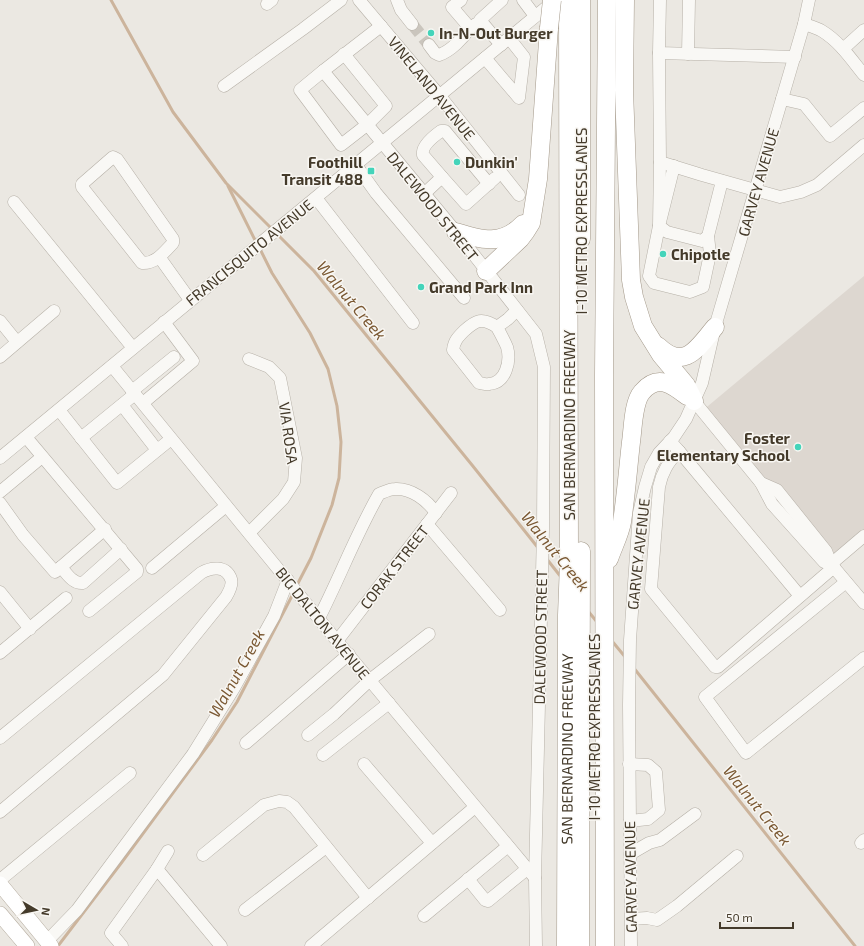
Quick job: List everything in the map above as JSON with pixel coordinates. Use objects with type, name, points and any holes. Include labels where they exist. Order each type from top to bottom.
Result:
[{"type":"highway","points":[[605,572],[604,510],[608,0]]},
{"type":"highway","points":[[625,0],[624,90],[630,273],[634,297],[643,326],[661,355],[686,385],[694,401]]},
{"type":"highway","points":[[486,270],[520,239],[530,223],[533,213],[538,179],[549,28],[565,2]]},
{"type":"highway","name":"SAN BERNARDINO FREEWAY","points":[[565,2],[569,563],[567,615],[566,946]]},
{"type":"highway","name":"I-10 METRO EXPRESSLANES","points":[[565,2],[580,426],[580,946]]},
{"type":"highway","points":[[456,232],[485,240],[496,240],[518,230],[533,213]]},
{"type":"highway","points":[[651,339],[667,354],[677,357],[686,356],[696,350],[715,327]]},
{"type":"highway","points":[[600,602],[605,572],[622,523],[634,418],[636,406],[642,392],[655,383],[668,383],[694,401]]},
{"type":"highway","points":[[604,510],[594,534],[600,602],[599,655],[605,946]]},
{"type":"highway","name":"I-10 METRO EXPRESSLANES","points":[[594,946],[599,655]]},
{"type":"main road","points":[[0,884],[49,944]]},
{"type":"main road","points":[[0,914],[23,944]]},
{"type":"street","points":[[224,86],[303,30],[341,0]]},
{"type":"street","points":[[397,0],[401,10],[412,24]]},
{"type":"street","points":[[429,45],[435,53],[445,53],[465,35],[470,28],[502,0]]},
{"type":"street","points":[[523,0],[535,16]]},
{"type":"street","points":[[659,226],[660,0]]},
{"type":"street","points":[[688,54],[689,0]]},
{"type":"street","name":"GARVEY AVENUE","points":[[631,946],[629,764],[630,640],[639,513],[651,467],[659,453],[686,419],[702,383],[715,327],[795,57],[809,0]]},
{"type":"street","name":"VINELAND AVENUE","points":[[363,1],[381,26],[440,96],[519,196]]},
{"type":"street","points":[[453,2],[470,28]]},
{"type":"street","name":"FRANCISQUITO AVENUE","points":[[0,458],[190,300],[382,144],[535,16],[565,2]]},
{"type":"street","points":[[480,20],[524,57],[519,98],[485,58]]},
{"type":"street","points":[[804,24],[822,31],[843,49],[864,75]]},
{"type":"street","points":[[344,54],[386,106],[368,124],[341,145],[300,90],[344,54],[381,26]]},
{"type":"street","points":[[843,49],[864,30]]},
{"type":"street","points":[[659,53],[795,57]]},
{"type":"street","name":"DALEWOOD STREET","points":[[323,71],[456,232],[536,334],[544,367],[542,593],[531,873],[536,946]]},
{"type":"street","points":[[782,99],[804,104],[830,136],[864,108]]},
{"type":"street","points":[[489,184],[446,131],[441,131],[424,148],[422,155],[466,204],[489,184],[501,173]]},
{"type":"street","points":[[660,162],[722,181],[780,196],[802,192],[817,185],[864,145]]},
{"type":"street","points":[[113,157],[117,159],[173,239],[173,243],[160,258],[142,263],[82,187],[82,184],[113,157]]},
{"type":"street","points":[[356,164],[376,193],[464,298]]},
{"type":"street","points":[[674,166],[659,226],[649,276],[654,283],[690,292],[703,287],[710,254],[708,236],[722,181]]},
{"type":"street","points":[[424,194],[442,177]]},
{"type":"street","points":[[316,198],[413,323]]},
{"type":"street","points":[[14,202],[133,348]]},
{"type":"street","points":[[659,226],[667,232],[702,241],[708,236]]},
{"type":"street","points":[[160,258],[190,300]]},
{"type":"street","points":[[497,327],[517,310]]},
{"type":"street","points":[[0,356],[54,312]]},
{"type":"street","points":[[481,320],[489,322],[497,327],[507,348],[508,358],[506,371],[503,377],[494,383],[479,383],[453,350],[454,343],[456,338],[474,322],[481,320]]},
{"type":"street","points":[[0,321],[17,342]]},
{"type":"street","points":[[81,438],[122,405],[137,396],[156,392],[193,361],[179,353],[164,322]]},
{"type":"street","points":[[137,396],[147,379],[179,353]]},
{"type":"street","name":"VIA ROSA","points":[[249,359],[269,367],[280,378],[296,458],[294,482],[283,499],[249,533]]},
{"type":"street","name":"BIG DALTON AVENUE","points":[[112,366],[337,641],[531,873]]},
{"type":"street","points":[[147,379],[156,392]]},
{"type":"street","points":[[694,401],[761,483],[772,504],[824,562],[832,565],[864,603]]},
{"type":"street","points":[[122,405],[157,450]]},
{"type":"street","points":[[59,410],[117,483],[171,438]]},
{"type":"street","points":[[26,437],[136,566],[137,572],[89,611]]},
{"type":"street","points":[[670,441],[800,596]]},
{"type":"street","points":[[679,451],[661,475],[651,589],[715,667],[718,667],[800,596],[864,536]]},
{"type":"street","points":[[0,492],[42,457]]},
{"type":"street","points":[[318,618],[331,594],[364,519],[379,494],[394,488],[409,490],[431,506],[436,512]]},
{"type":"street","name":"CORAK STREET","points":[[337,641],[451,493]]},
{"type":"street","points":[[0,503],[55,572],[105,529]]},
{"type":"street","points":[[152,568],[226,506]]},
{"type":"street","points":[[427,524],[500,610]]},
{"type":"street","points":[[61,567],[75,582],[83,583],[122,549]]},
{"type":"street","points":[[0,738],[201,573],[209,568],[219,568],[226,572],[231,580],[231,588],[226,597],[163,675],[0,812]]},
{"type":"street","points":[[49,944],[77,910],[193,754],[234,688],[274,616],[289,582]]},
{"type":"street","points":[[846,582],[705,697],[746,753],[864,658]]},
{"type":"street","points":[[0,592],[30,628]]},
{"type":"street","points":[[0,653],[66,598]]},
{"type":"street","points":[[308,735],[334,714],[370,680],[429,634]]},
{"type":"street","points":[[246,743],[348,654]]},
{"type":"street","points":[[323,755],[389,703]]},
{"type":"street","points":[[364,764],[432,843]]},
{"type":"street","points":[[629,764],[648,765],[656,772],[658,810],[648,819],[630,821]]},
{"type":"street","points":[[0,880],[130,773]]},
{"type":"street","points":[[203,855],[264,805],[280,801],[287,802],[294,806],[326,848],[368,898]]},
{"type":"street","points":[[310,946],[476,807]]},
{"type":"street","points":[[630,854],[649,843],[660,840],[695,814]]},
{"type":"street","points":[[424,916],[508,846]]},
{"type":"street","points":[[245,910],[326,848]]},
{"type":"street","points":[[122,946],[111,933],[157,869],[168,851]]},
{"type":"street","points":[[631,918],[647,918],[657,920],[737,856]]},
{"type":"street","points":[[157,869],[221,946]]},
{"type":"street","points":[[468,879],[488,901],[531,873]]},
{"type":"shaded area","name":"Foster Elementary School","points":[[864,276],[864,536],[824,562],[702,411]]},
{"type":"waterway","name":"Walnut Creek","points":[[111,0],[173,112],[226,183],[272,229]]},
{"type":"waterway","name":"Walnut Creek","points":[[228,186],[256,242]]},
{"type":"waterway","name":"Walnut Creek","points":[[276,233],[314,271],[539,549]]},
{"type":"waterway","name":"Walnut Creek","points":[[259,247],[272,273],[310,333],[328,369],[337,406],[341,442],[339,478],[332,505],[311,558],[296,587]]},
{"type":"waterway","name":"Walnut Creek","points":[[546,558],[561,577]]},
{"type":"waterway","name":"Walnut Creek","points":[[58,946],[212,740],[237,702],[294,592]]},
{"type":"waterway","name":"Walnut Creek","points":[[588,611],[597,622]]},
{"type":"waterway","name":"Walnut Creek","points":[[612,641],[626,658]]},
{"type":"waterway","name":"Walnut Creek","points":[[633,667],[855,946]]},
{"type":"tunnel","points":[[412,24],[429,45]]},
{"type":"place","name":"In-N-Out Burger","points":[[431,33]]},
{"type":"place","name":"Dunkin'","points":[[457,162]]},
{"type":"place","name":"Foothill Transit 488","points":[[371,171]]},
{"type":"place","name":"Chipotle","points":[[663,254]]},
{"type":"place","name":"Grand Park Inn","points":[[421,287]]},
{"type":"place","name":"Foster Elementary School","points":[[798,447]]}]
